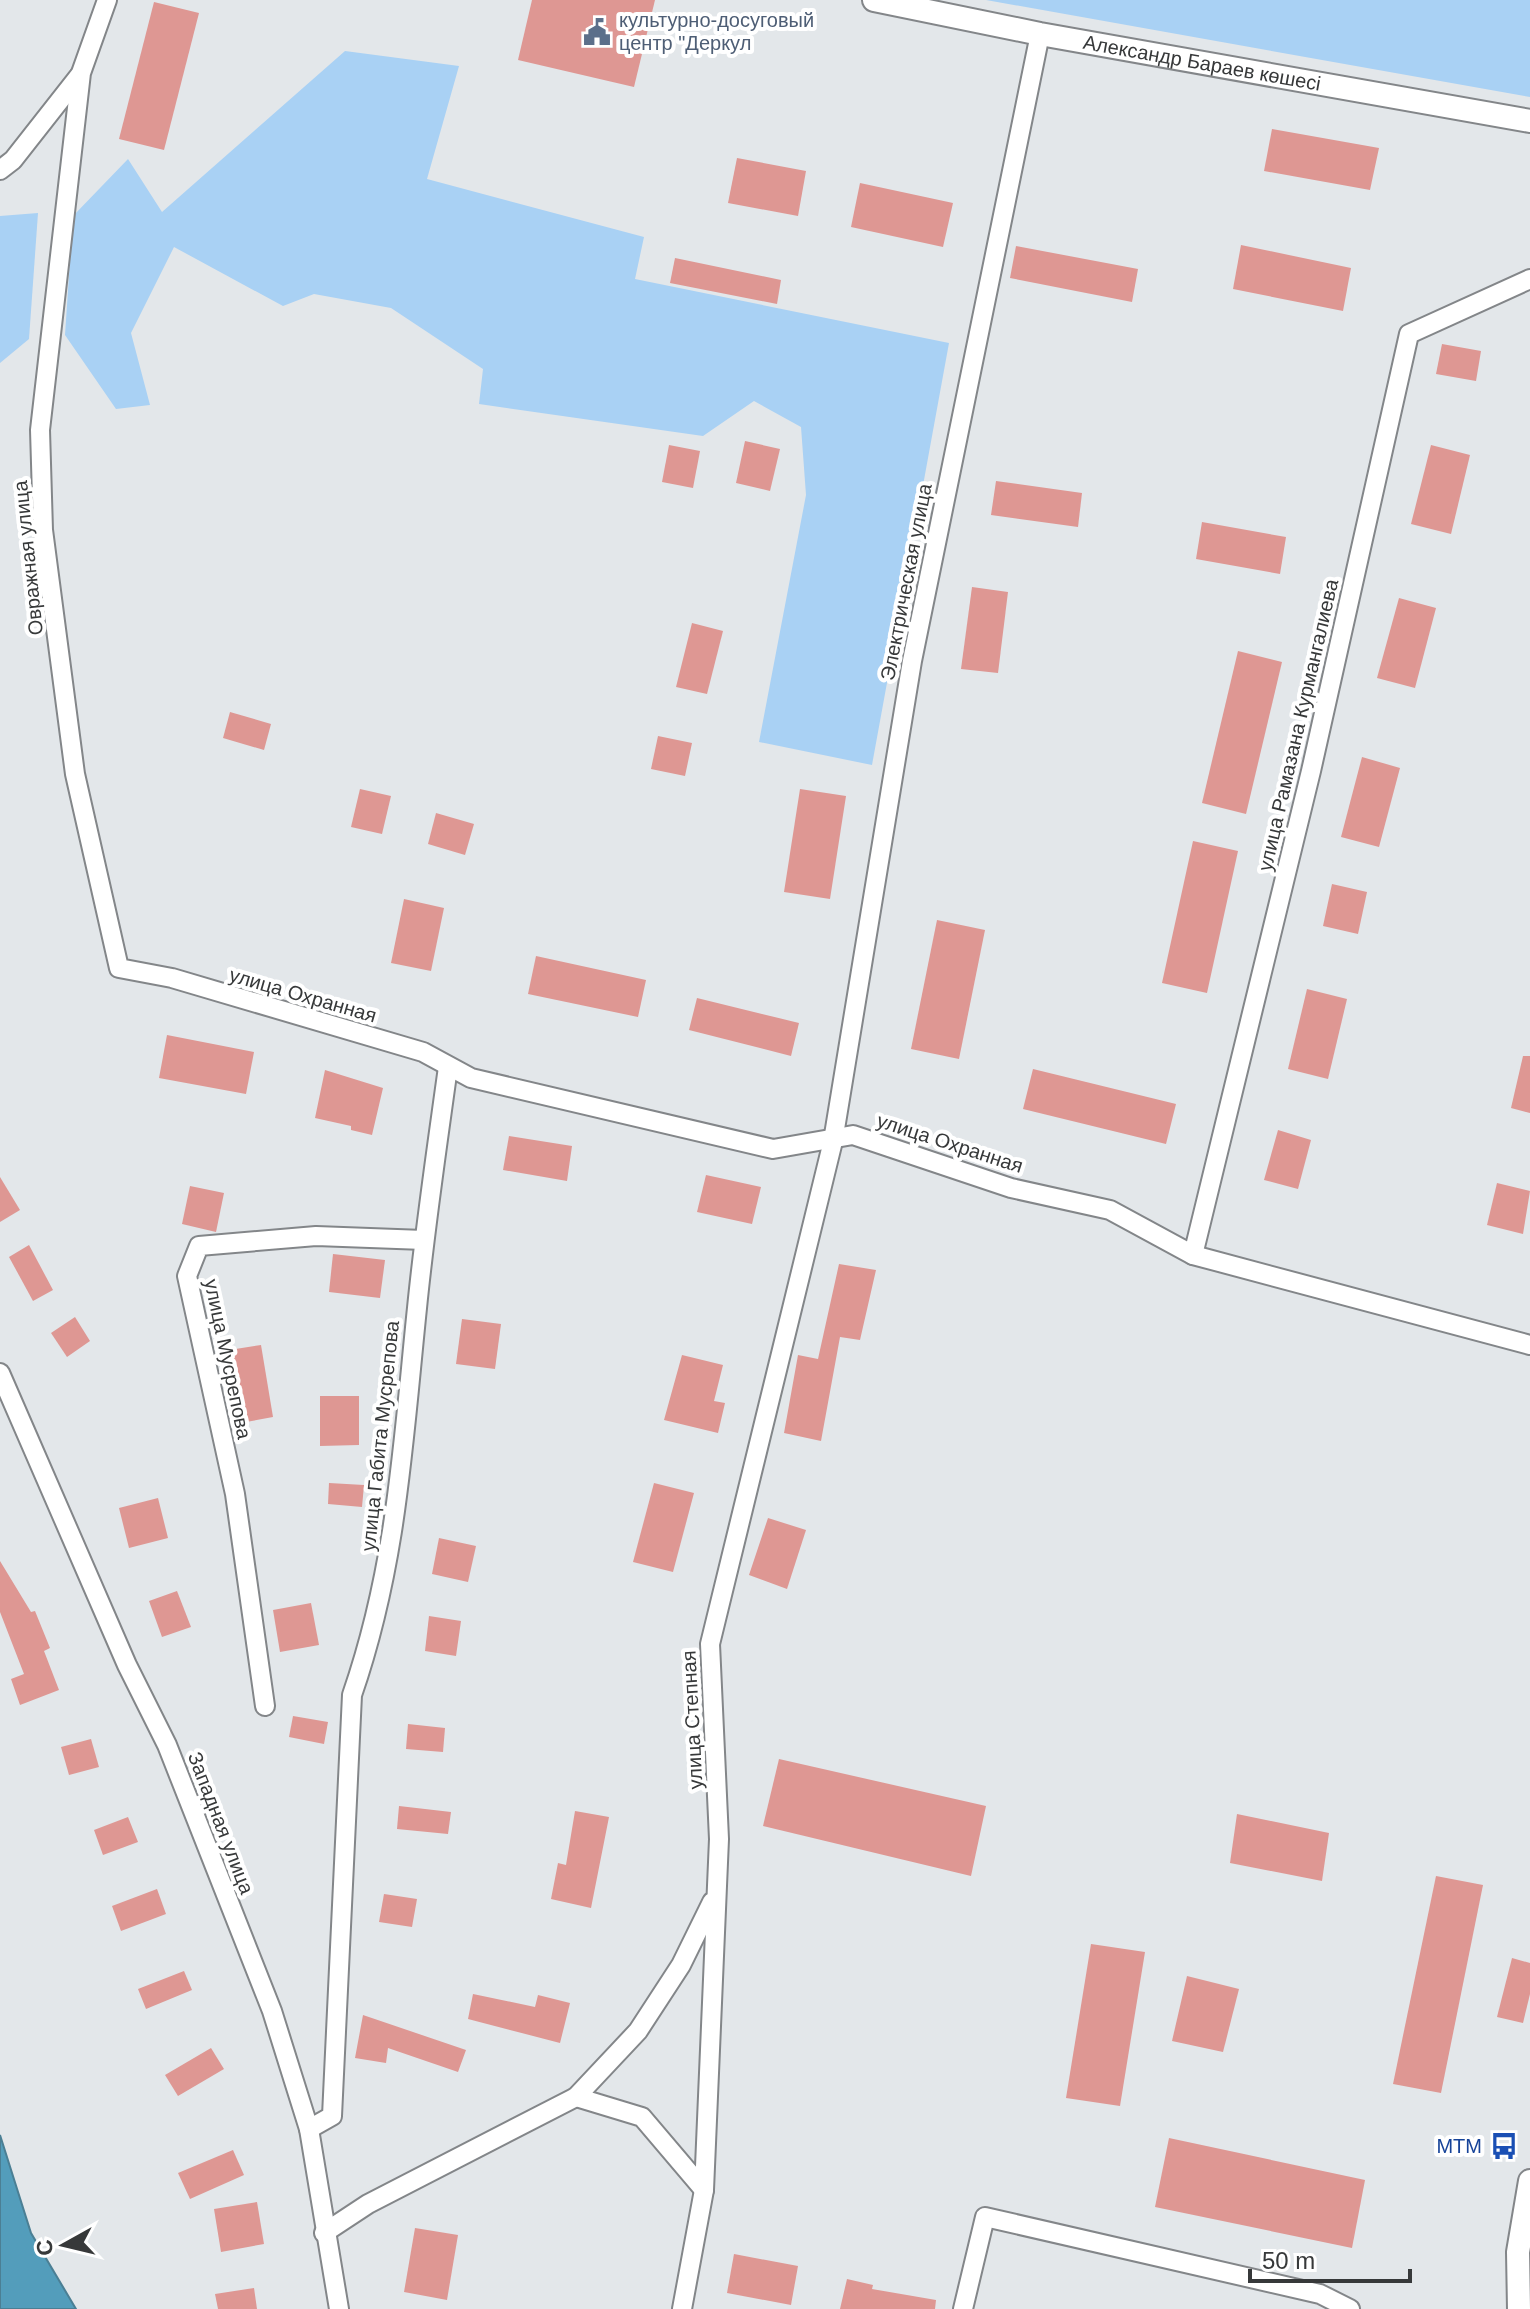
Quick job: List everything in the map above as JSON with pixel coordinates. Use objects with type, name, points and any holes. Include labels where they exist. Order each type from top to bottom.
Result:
[{"type":"street","name":"Овражная улица","points":[[107,0],[81,73],[40,430],[43,530],[75,774],[119,968]]},
{"type":"street","name":"Александр Бараев көшесі","points":[[874,0],[1040,34],[1530,121]]},
{"type":"street","name":"Электрическая улица","points":[[833,1141],[912,661],[1040,34]]},
{"type":"street","points":[[0,170],[13,160],[81,73]]},
{"type":"street","name":"улица Рамазана Курмангалиева","points":[[1193,1255],[1311,771],[1409,334],[1530,279]]},
{"type":"street","name":"улица Охранная","points":[[119,968],[172,978],[423,1052],[471,1078],[773,1149],[833,1141],[853,1135],[1011,1188],[1110,1210],[1193,1255],[1530,1345]]},
{"type":"street","name":"улица Габита Мусрепова","points":[[309,2129],[332,2116],[352,1695],[373,1635],[394,1535],[424,1240],[448,1067]]},
{"type":"street","name":"улица Степная","points":[[682,2309],[704,2190],[717,1894],[718,1782],[710,1644],[833,1141]]},
{"type":"street","name":"улица Мусрепова","points":[[265,1706],[235,1494],[187,1276],[199,1246],[316,1236],[424,1240]]},
{"type":"street","name":"Западная улица","points":[[0,1373],[127,1665],[167,1745],[272,2011],[309,2129],[339,2309]]},
{"type":"street","points":[[324,2233],[368,2204],[576,2097],[638,2031],[681,1965],[717,1894]]},
{"type":"street","points":[[576,2097],[642,2117],[704,2190]]},
{"type":"street","points":[[1519,2309],[1518,2252],[1530,2181]]},
{"type":"street","points":[[963,2309],[985,2217],[1320,2294],[1347,2308]]},
{"type":"shaded area","points":[[986,0],[1530,0],[1530,97]]},
{"type":"shaded area","points":[[345,51],[459,66],[427,179],[644,237],[635,279],[949,343],[872,765],[759,742],[806,495],[801,427],[754,401],[703,436],[479,404],[483,369],[391,308],[314,294],[283,306],[174,247],[131,333],[150,405],[116,409],[65,335],[73,216],[128,159],[162,212]]},
{"type":"shaded area","points":[[38,213],[29,339],[0,363],[0,216]]},
{"type":"shaded area","points":[[0,2135],[31,2233],[76,2309],[0,2309]]},
{"type":"building","points":[[532,0],[655,0],[634,87],[518,60]]},
{"type":"building","points":[[154,2],[199,13],[164,150],[119,139]]},
{"type":"building","points":[[1272,129],[1379,148],[1370,190],[1264,171]]},
{"type":"building","points":[[737,158],[806,171],[798,216],[728,203]]},
{"type":"building","points":[[860,183],[953,203],[943,247],[851,227]]},
{"type":"building","points":[[1241,245],[1351,268],[1343,311],[1233,289]]},
{"type":"building","points":[[1016,246],[1138,269],[1132,302],[1010,278]]},
{"type":"building","points":[[675,258],[781,280],[777,304],[670,283]]},
{"type":"building","points":[[1442,344],[1481,351],[1476,381],[1436,374]]},
{"type":"building","points":[[745,441],[780,449],[770,491],[736,483]]},
{"type":"building","points":[[669,445],[700,451],[693,488],[662,482]]},
{"type":"building","points":[[1431,445],[1470,455],[1451,534],[1411,524]]},
{"type":"building","points":[[996,481],[1082,493],[1078,527],[991,515]]},
{"type":"building","points":[[1202,522],[1286,537],[1280,574],[1196,559]]},
{"type":"building","points":[[972,587],[1008,592],[998,673],[961,669]]},
{"type":"building","points":[[1399,598],[1436,608],[1415,688],[1377,678]]},
{"type":"building","points":[[692,623],[723,631],[707,694],[676,687]]},
{"type":"building","points":[[1238,651],[1282,662],[1246,814],[1202,803]]},
{"type":"building","points":[[230,712],[271,724],[264,750],[223,738]]},
{"type":"building","points":[[658,736],[692,743],[685,776],[651,769]]},
{"type":"building","points":[[1362,757],[1400,768],[1379,847],[1341,837]]},
{"type":"building","points":[[360,789],[391,796],[382,834],[351,827]]},
{"type":"building","points":[[800,789],[846,796],[830,899],[784,892]]},
{"type":"building","points":[[436,813],[474,824],[465,855],[428,844]]},
{"type":"building","points":[[1193,841],[1238,851],[1207,993],[1162,983]]},
{"type":"building","points":[[1332,884],[1367,892],[1358,934],[1323,926]]},
{"type":"building","points":[[404,899],[444,908],[431,971],[391,963]]},
{"type":"building","points":[[937,920],[985,930],[959,1059],[911,1049]]},
{"type":"building","points":[[536,956],[646,980],[638,1017],[528,994]]},
{"type":"building","points":[[1307,989],[1347,999],[1328,1079],[1288,1069]]},
{"type":"building","points":[[697,998],[799,1023],[791,1056],[689,1030]]},
{"type":"building","points":[[167,1035],[254,1052],[246,1094],[159,1078]]},
{"type":"building","points":[[1523,1056],[1530,1056],[1530,1113],[1511,1108]]},
{"type":"building","points":[[1033,1069],[1176,1104],[1166,1144],[1023,1109]]},
{"type":"building","points":[[325,1070],[383,1088],[372,1135],[351,1130],[351,1126],[315,1118]]},
{"type":"building","points":[[1278,1130],[1311,1140],[1298,1189],[1264,1180]]},
{"type":"building","points":[[509,1136],[572,1146],[567,1181],[503,1170]]},
{"type":"building","points":[[706,1175],[761,1187],[752,1224],[697,1212]]},
{"type":"building","points":[[0,1177],[20,1210],[0,1222]]},
{"type":"building","points":[[1497,1183],[1530,1191],[1523,1234],[1487,1225]]},
{"type":"building","points":[[190,1186],[224,1193],[216,1232],[182,1224]]},
{"type":"building","points":[[29,1245],[53,1290],[33,1301],[9,1257]]},
{"type":"building","points":[[333,1254],[385,1260],[380,1298],[329,1292]]},
{"type":"building","points":[[839,1264],[876,1270],[860,1340],[840,1337],[821,1441],[784,1433],[798,1355],[818,1359]]},
{"type":"building","points":[[75,1317],[90,1341],[67,1357],[51,1333]]},
{"type":"building","points":[[462,1319],[501,1324],[495,1369],[456,1364]]},
{"type":"building","points":[[261,1345],[273,1417],[235,1424],[223,1351]]},
{"type":"building","points":[[682,1355],[723,1365],[714,1401],[725,1403],[718,1433],[664,1420]]},
{"type":"building","points":[[320,1396],[359,1396],[359,1445],[320,1446]]},
{"type":"building","points":[[329,1483],[364,1485],[362,1507],[328,1504]]},
{"type":"building","points":[[654,1483],[694,1493],[673,1572],[633,1562]]},
{"type":"building","points":[[158,1498],[168,1538],[129,1548],[119,1508]]},
{"type":"building","points":[[768,1518],[806,1530],[787,1589],[749,1575]]},
{"type":"building","points":[[439,1538],[476,1546],[468,1582],[432,1574]]},
{"type":"building","points":[[0,1561],[31,1612],[35,1611],[50,1648],[44,1651],[59,1690],[20,1705],[11,1679],[24,1674],[0,1612]]},
{"type":"building","points":[[177,1591],[191,1627],[162,1637],[149,1601]]},
{"type":"building","points":[[311,1603],[319,1645],[280,1652],[273,1610]]},
{"type":"building","points":[[429,1616],[461,1621],[456,1656],[425,1651]]},
{"type":"building","points":[[293,1716],[328,1722],[324,1744],[289,1737]]},
{"type":"building","points":[[408,1724],[445,1728],[443,1752],[406,1749]]},
{"type":"building","points":[[91,1739],[99,1767],[69,1775],[61,1747]]},
{"type":"building","points":[[779,1759],[986,1806],[971,1876],[763,1826]]},
{"type":"building","points":[[399,1806],[451,1812],[448,1834],[397,1829]]},
{"type":"building","points":[[575,1811],[609,1817],[591,1908],[551,1899],[558,1863],[566,1865]]},
{"type":"building","points":[[1237,1814],[1329,1833],[1322,1881],[1230,1863]]},
{"type":"building","points":[[128,1817],[138,1842],[103,1855],[94,1830]]},
{"type":"building","points":[[1436,1876],[1483,1885],[1441,2093],[1393,2084]]},
{"type":"building","points":[[157,1889],[166,1914],[121,1931],[112,1906]]},
{"type":"building","points":[[384,1894],[417,1899],[412,1927],[379,1922]]},
{"type":"building","points":[[1091,1944],[1145,1952],[1120,2106],[1066,2098]]},
{"type":"building","points":[[1512,1958],[1530,1963],[1530,1994],[1523,2023],[1497,2017]]},
{"type":"building","points":[[184,1971],[192,1990],[146,2009],[138,1989]]},
{"type":"building","points":[[1187,1976],[1239,1989],[1223,2052],[1172,2041]]},
{"type":"building","points":[[473,1994],[535,2007],[538,1995],[570,2003],[560,2043],[468,2019]]},
{"type":"building","points":[[363,2015],[466,2050],[458,2072],[388,2048],[386,2063],[355,2058]]},
{"type":"building","points":[[211,2048],[224,2069],[178,2096],[165,2075]]},
{"type":"building","points":[[1169,2138],[1365,2180],[1352,2248],[1155,2207]]},
{"type":"building","points":[[233,2150],[244,2175],[190,2199],[178,2173]]},
{"type":"building","points":[[257,2202],[264,2244],[221,2252],[214,2209]]},
{"type":"building","points":[[415,2228],[458,2235],[447,2300],[404,2292]]},
{"type":"building","points":[[734,2254],[798,2266],[791,2305],[727,2293]]},
{"type":"building","points":[[847,2279],[873,2285],[872,2289],[936,2300],[935,2309],[840,2309]]},
{"type":"building","points":[[254,2288],[257,2309],[218,2309],[215,2294]]},
{"type":"place","name":"культурно-досуговый центр \"Деркул","points":[[597,32]]},
{"type":"place","name":"МТМ","points":[[1504,2146]]}]
